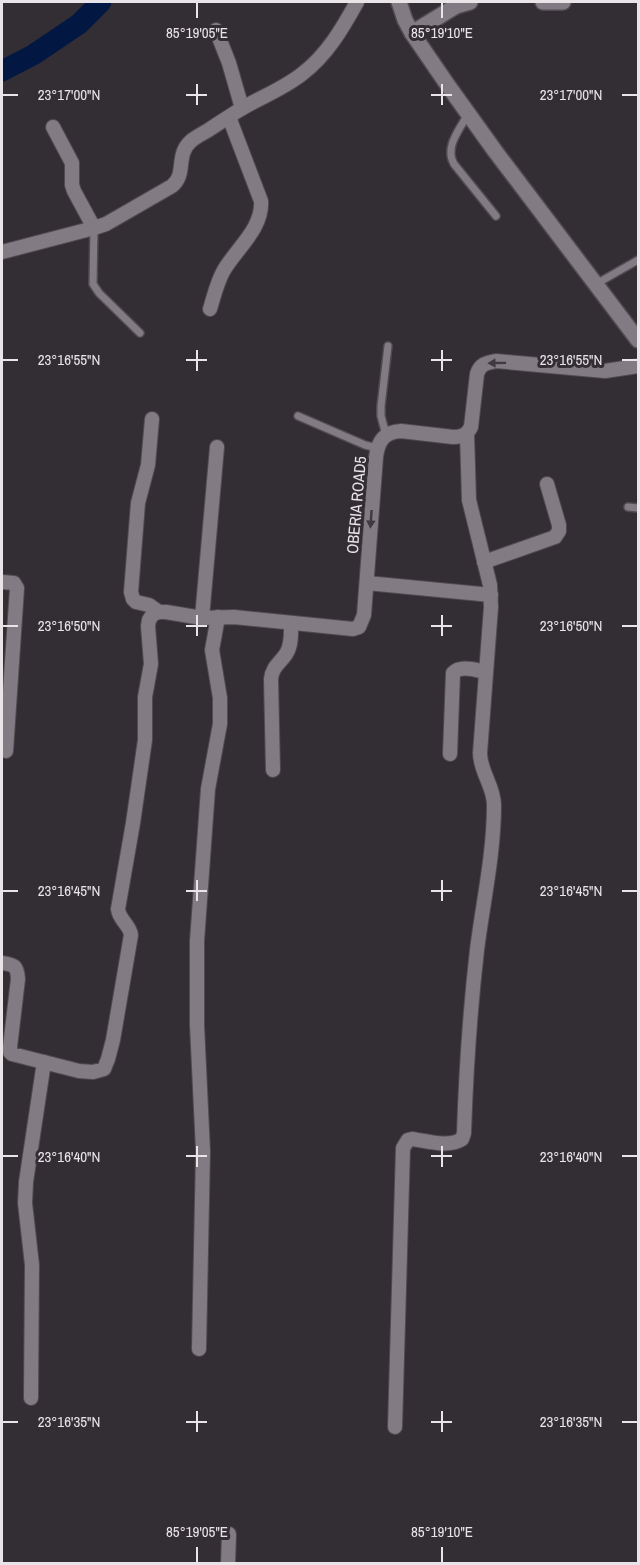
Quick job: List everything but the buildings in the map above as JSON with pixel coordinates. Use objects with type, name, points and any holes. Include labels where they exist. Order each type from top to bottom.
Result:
[{"type":"street","points":[[2,252],[106,224],[177,182],[180,176],[180,159],[186,146],[242,108],[301,75],[318,60],[335,39],[357,2]]},
{"type":"street","points":[[399,2],[412,33],[468,114],[596,284],[633,324],[639,340]]},
{"type":"street","points":[[412,33],[456,6],[470,2]]},
{"type":"street","points":[[543,2],[563,2]]},
{"type":"street","points":[[216,30],[229,63],[242,108]]},
{"type":"street","points":[[210,309],[222,272],[258,221],[261,208],[261,201],[229,117]]},
{"type":"street","points":[[52,127],[72,163],[74,191],[94,228]]},
{"type":"street","points":[[395,1427],[403,1148],[408,1140],[412,1139],[457,1143],[462,1139],[464,1132],[466,1078],[477,951],[486,898],[494,812],[494,795],[480,762],[491,596],[469,500],[467,434],[471,427],[477,374],[479,368],[485,363],[496,361],[605,371],[639,366]]},
{"type":"street","points":[[152,419],[147,473],[138,503],[131,592],[136,602],[149,605],[159,612]]},
{"type":"street","points":[[386,435],[401,430],[453,437],[467,434]]},
{"type":"street","name":"OBERIA ROAD5","points":[[291,623],[353,629],[359,627],[364,615],[377,448],[380,440],[386,435]]},
{"type":"street","points":[[201,618],[217,447]]},
{"type":"street","points":[[484,562],[555,537],[559,531],[559,525],[547,484]]},
{"type":"street","points":[[2,582],[14,583],[17,588],[6,751]]},
{"type":"street","points":[[367,583],[491,596]]},
{"type":"street","points":[[2,963],[11,965],[18,971],[10,1052],[17,1056],[79,1071],[93,1072],[104,1069],[108,1059],[131,935],[118,909],[145,741],[145,697],[151,664],[148,626],[153,614],[159,612],[201,618],[218,617],[291,623],[289,649],[274,667],[271,679],[273,770]]},
{"type":"street","points":[[199,1349],[203,1152],[196,953],[207,797],[221,717],[212,650],[218,617]]},
{"type":"street","points":[[450,754],[453,673],[460,668],[486,672]]},
{"type":"street","points":[[31,1398],[32,1265],[25,1203],[26,1182],[44,1062]]},
{"type":"street","points":[[228,1563],[229,1534]]},
{"type":"lane","points":[[468,114],[449,152],[454,164],[496,216]]},
{"type":"lane","points":[[94,228],[93,284],[99,293],[140,333]]},
{"type":"lane","points":[[596,284],[639,260]]},
{"type":"lane","points":[[386,435],[381,406],[388,346]]},
{"type":"lane","points":[[298,416],[377,448]]},
{"type":"lane","points":[[628,507],[639,508]]},
{"type":"waterway","points":[[2,71],[33,55],[79,24],[101,2]]}]
